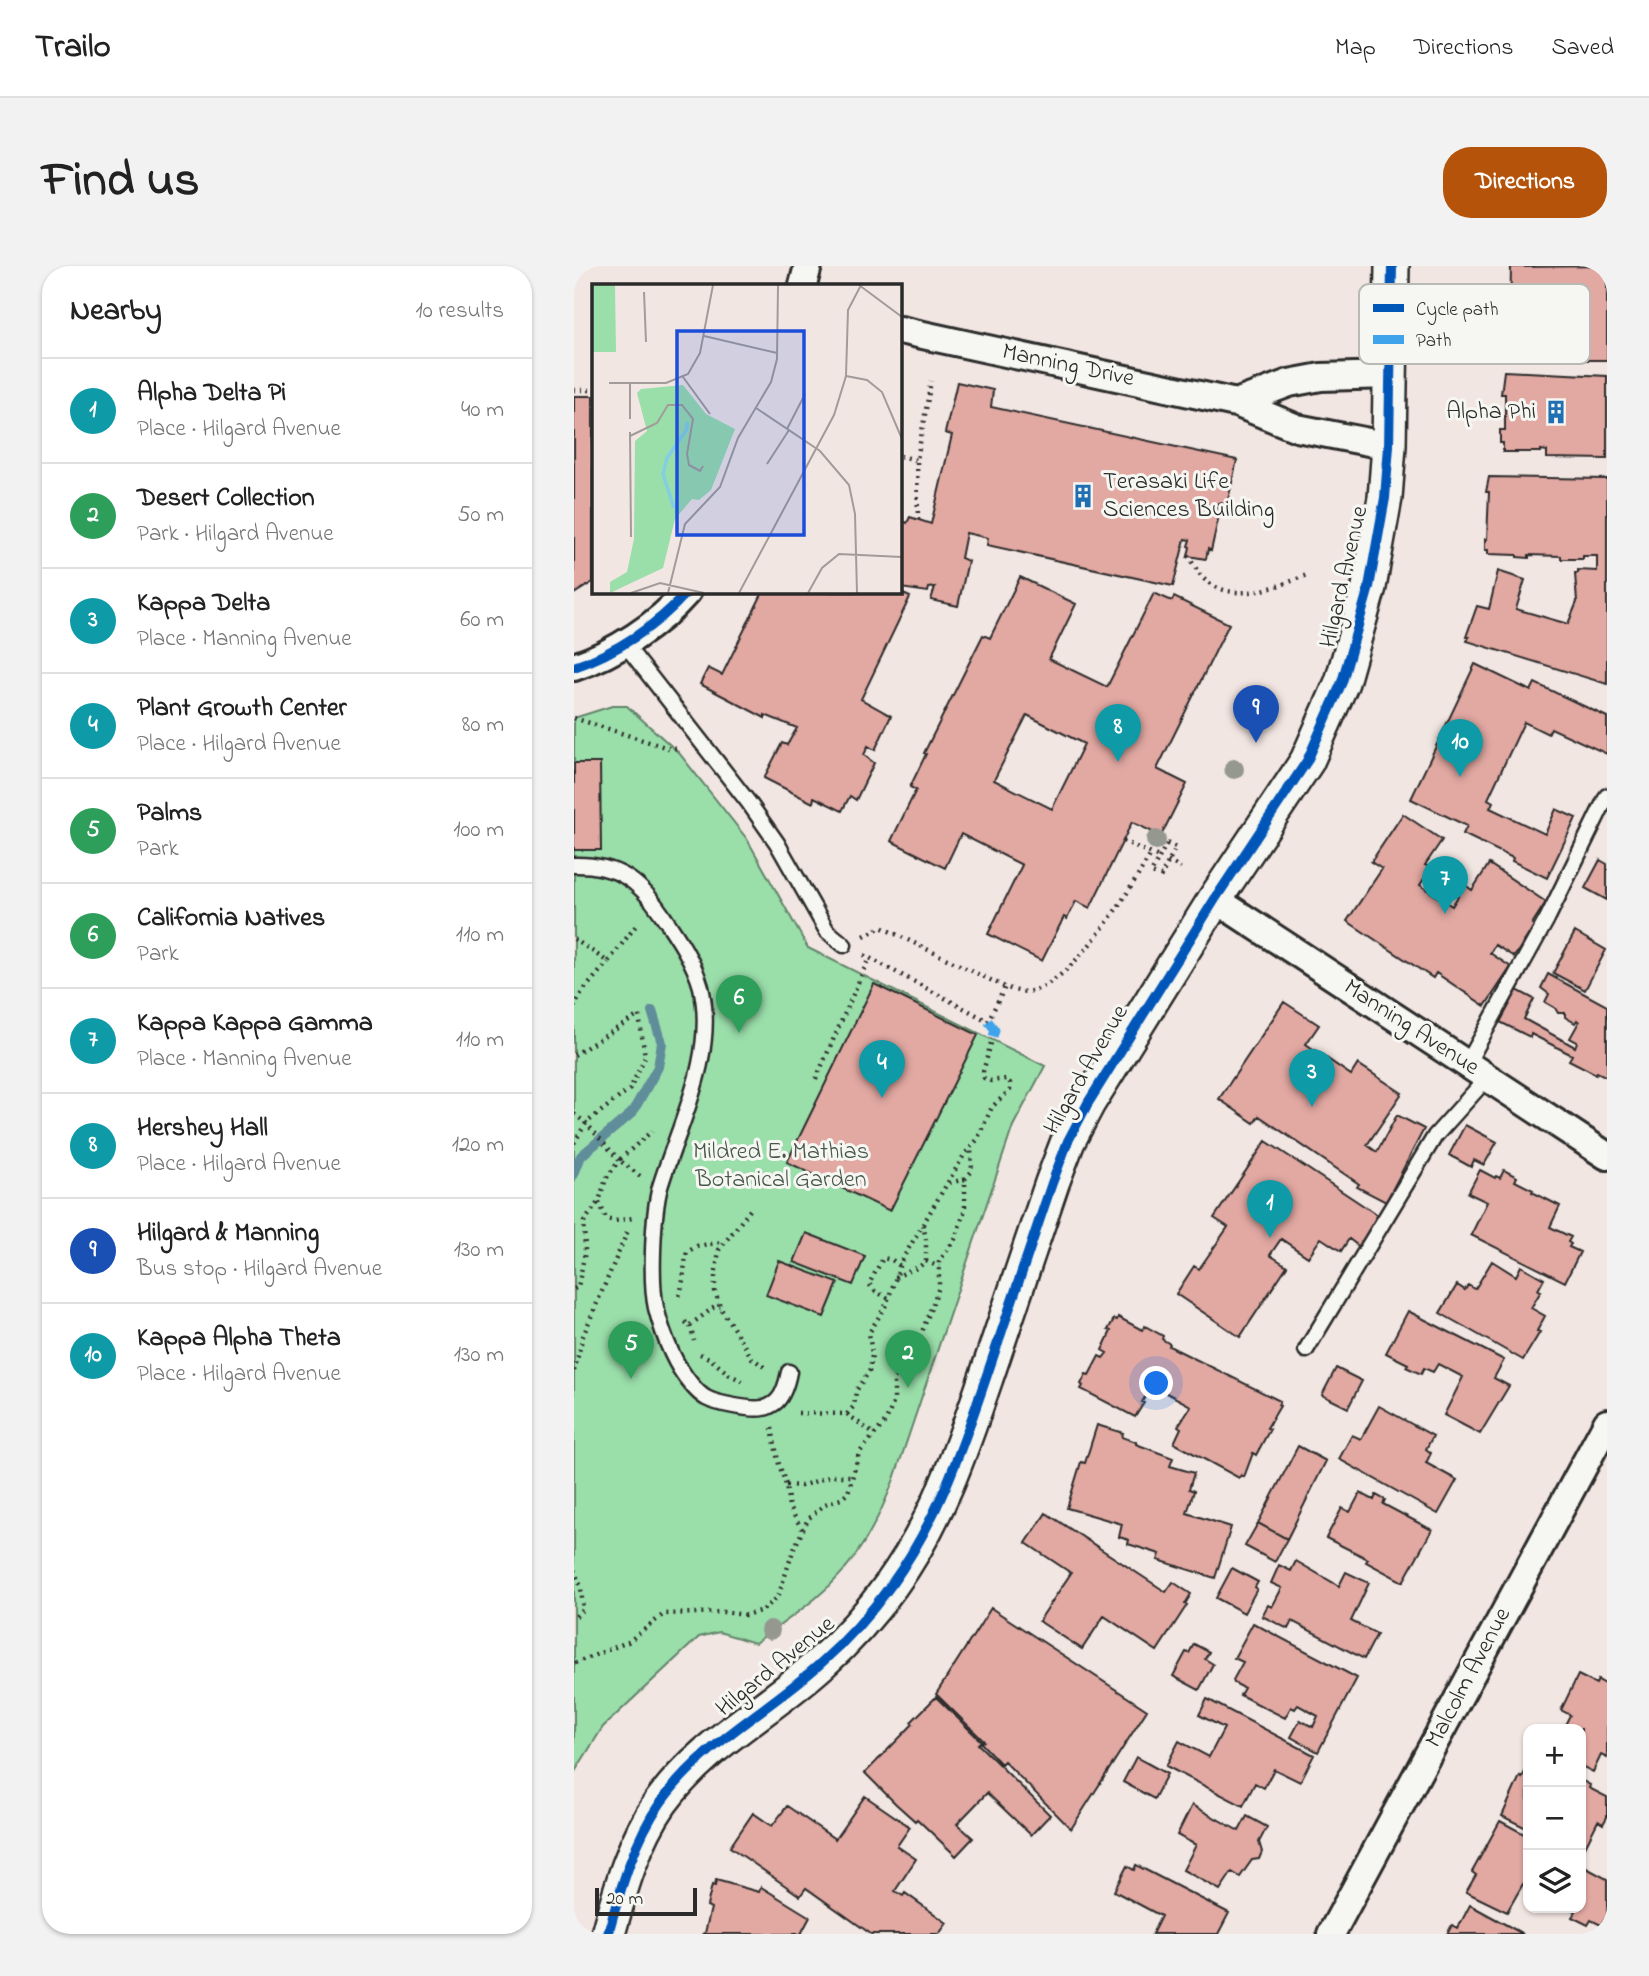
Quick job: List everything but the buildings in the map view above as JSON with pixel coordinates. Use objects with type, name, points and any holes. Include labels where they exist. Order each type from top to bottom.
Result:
[{"type":"street","points":[[803,284],[808,266]]},
{"type":"street","name":"Hilgard Avenue","points":[[1392,266],[1392,284]]},
{"type":"street","name":"Manning Drive","points":[[901,330],[1236,403],[1297,428],[1389,446]]},
{"type":"street","name":"Hilgard Avenue","points":[[608,1934],[638,1844],[660,1803],[691,1766],[722,1738],[820,1664],[858,1626],[891,1586],[921,1540],[959,1458],[1068,1141],[1088,1103],[1215,900],[1307,761],[1342,682],[1368,587],[1385,498],[1390,364]]},
{"type":"street","points":[[1236,403],[1289,383],[1321,377],[1390,375]]},
{"type":"street","points":[[574,667],[624,643],[661,618],[686,593]]},
{"type":"street","name":"Manning Avenue","points":[[1215,900],[1607,1156]]},
{"type":"street","name":"Malcolm Avenue","points":[[1331,1934],[1607,1423]]},
{"type":"lane","points":[[624,643],[777,843],[827,931],[844,945]]},
{"type":"lane","points":[[1306,1350],[1477,1071],[1607,796]]},
{"type":"lane","points":[[574,865],[618,870],[654,902],[681,942],[701,987],[704,1021],[700,1068],[659,1191],[652,1270],[656,1308],[675,1364],[692,1387],[707,1399],[765,1409],[777,1401],[788,1376]]},
{"type":"path","points":[[918,520],[917,460],[931,381]]},
{"type":"path","points":[[574,390],[592,390]]},
{"type":"path","points":[[901,456],[917,460]]},
{"type":"path","points":[[1188,556],[1204,579],[1224,590],[1248,592],[1273,589],[1307,575]]},
{"type":"path","points":[[574,718],[671,749],[702,743]]},
{"type":"path","points":[[1123,841],[1159,858]]},
{"type":"path","points":[[1167,843],[1176,847],[1168,861],[1161,876],[1151,873],[1167,843]]},
{"type":"path","points":[[844,945],[881,927],[1004,987],[1032,991],[1066,971],[1121,904],[1151,853]]},
{"type":"path","points":[[1168,861],[1181,868]]},
{"type":"path","points":[[574,1007],[582,992],[654,902]]},
{"type":"path","points":[[574,939],[608,962]]},
{"type":"path","points":[[844,945],[988,1021],[1004,987]]},
{"type":"path","points":[[816,1079],[869,958]]},
{"type":"path","points":[[574,1055],[639,1015],[645,1057],[630,1089],[586,1124],[574,1143]]},
{"type":"path","points":[[846,1414],[854,1406],[856,1391],[870,1370],[872,1355],[869,1334],[888,1298],[900,1266],[946,1184],[964,1155],[971,1149],[992,1107],[1010,1090],[1010,1083],[1006,1079],[990,1081],[985,1077],[983,1072],[990,1043]]},
{"type":"path","points":[[574,1114],[619,1160]]},
{"type":"path","points":[[574,1289],[578,1287],[585,1252],[584,1222],[599,1201],[606,1179],[619,1160],[652,1131]]},
{"type":"path","points":[[574,1662],[628,1642],[664,1614],[723,1612],[745,1615],[763,1610],[778,1597],[808,1519],[825,1504],[841,1499],[848,1493],[859,1453],[886,1421],[894,1401],[894,1378],[914,1353],[939,1287],[939,1262],[955,1239],[965,1210],[965,1180],[972,1171],[971,1149]]},
{"type":"path","points":[[946,1184],[965,1180]]},
{"type":"path","points":[[574,1371],[583,1336],[633,1217],[659,1191]]},
{"type":"path","points":[[599,1201],[607,1219],[615,1222],[633,1217]]},
{"type":"path","points":[[750,1210],[719,1250],[715,1292],[720,1307],[752,1357],[771,1373],[788,1376]]},
{"type":"path","points":[[923,1224],[926,1261]]},
{"type":"path","points":[[679,1299],[685,1279],[684,1263],[687,1252],[697,1245],[723,1242]]},
{"type":"path","points":[[888,1298],[875,1292],[869,1284],[883,1258],[892,1259],[900,1266]]},
{"type":"path","points":[[926,1261],[939,1267]]},
{"type":"path","points":[[895,1277],[926,1261]]},
{"type":"path","points":[[690,1325],[713,1308],[720,1307]]},
{"type":"path","points":[[681,1320],[690,1325],[694,1345]]},
{"type":"path","points":[[696,1352],[709,1357],[730,1376],[744,1382],[762,1402],[786,1485],[789,1507],[802,1530]]},
{"type":"path","points":[[765,1409],[807,1415],[846,1414],[874,1434]]},
{"type":"path","points":[[786,1485],[801,1486],[831,1476],[852,1476]]},
{"type":"path","points":[[574,1570],[581,1587],[583,1610],[574,1618]]},
{"type":"green space","name":"Mildred E. Mathias Botanical Garden","points":[[612,706],[627,706],[679,753],[747,839],[808,948],[1045,1066],[1013,1126],[894,1479],[880,1512],[854,1558],[831,1585],[755,1643],[719,1632],[699,1637],[603,1727],[574,1773],[574,718]]},
{"type":"waterway","points":[[574,1174],[581,1156],[632,1113],[658,1067],[662,1043],[652,1011]]},
{"type":"marked path","points":[[988,1021],[995,1030],[991,1043]]},
{"type":"cycle path","points":[[1392,266],[1392,284]]},
{"type":"cycle path","points":[[608,1934],[636,1849],[661,1802],[697,1762],[800,1681],[858,1626],[908,1560],[936,1508],[959,1453],[1068,1141],[1088,1103],[1215,899],[1307,761],[1342,682],[1369,587],[1385,498],[1390,364]]},
{"type":"cycle path","points":[[574,667],[635,637],[663,616],[686,593]]},
{"type":"place","name":"Alpha Phi","points":[[1556,412]]},
{"type":"place","name":"Terasaki Life Sciences Building","points":[[1083,496]]},
{"type":"place","name":"Hilgard & Manning","points":[[1256,743]]},
{"type":"place","name":"Hershey Hall","points":[[1118,762]]},
{"type":"place","name":"Kappa Alpha Theta","points":[[1460,777]]},
{"type":"place","name":"Kappa Kappa Gamma","points":[[1445,914]]},
{"type":"place","name":"California Natives","points":[[739,1033]]},
{"type":"place","name":"Plant Growth Center","points":[[882,1098]]},
{"type":"place","name":"Kappa Delta","points":[[1312,1107]]},
{"type":"place","name":"Alpha Delta Pi","points":[[1270,1238]]},
{"type":"place","name":"Palms","points":[[631,1379]]},
{"type":"place","name":"Desert Collection","points":[[908,1388]]}]
